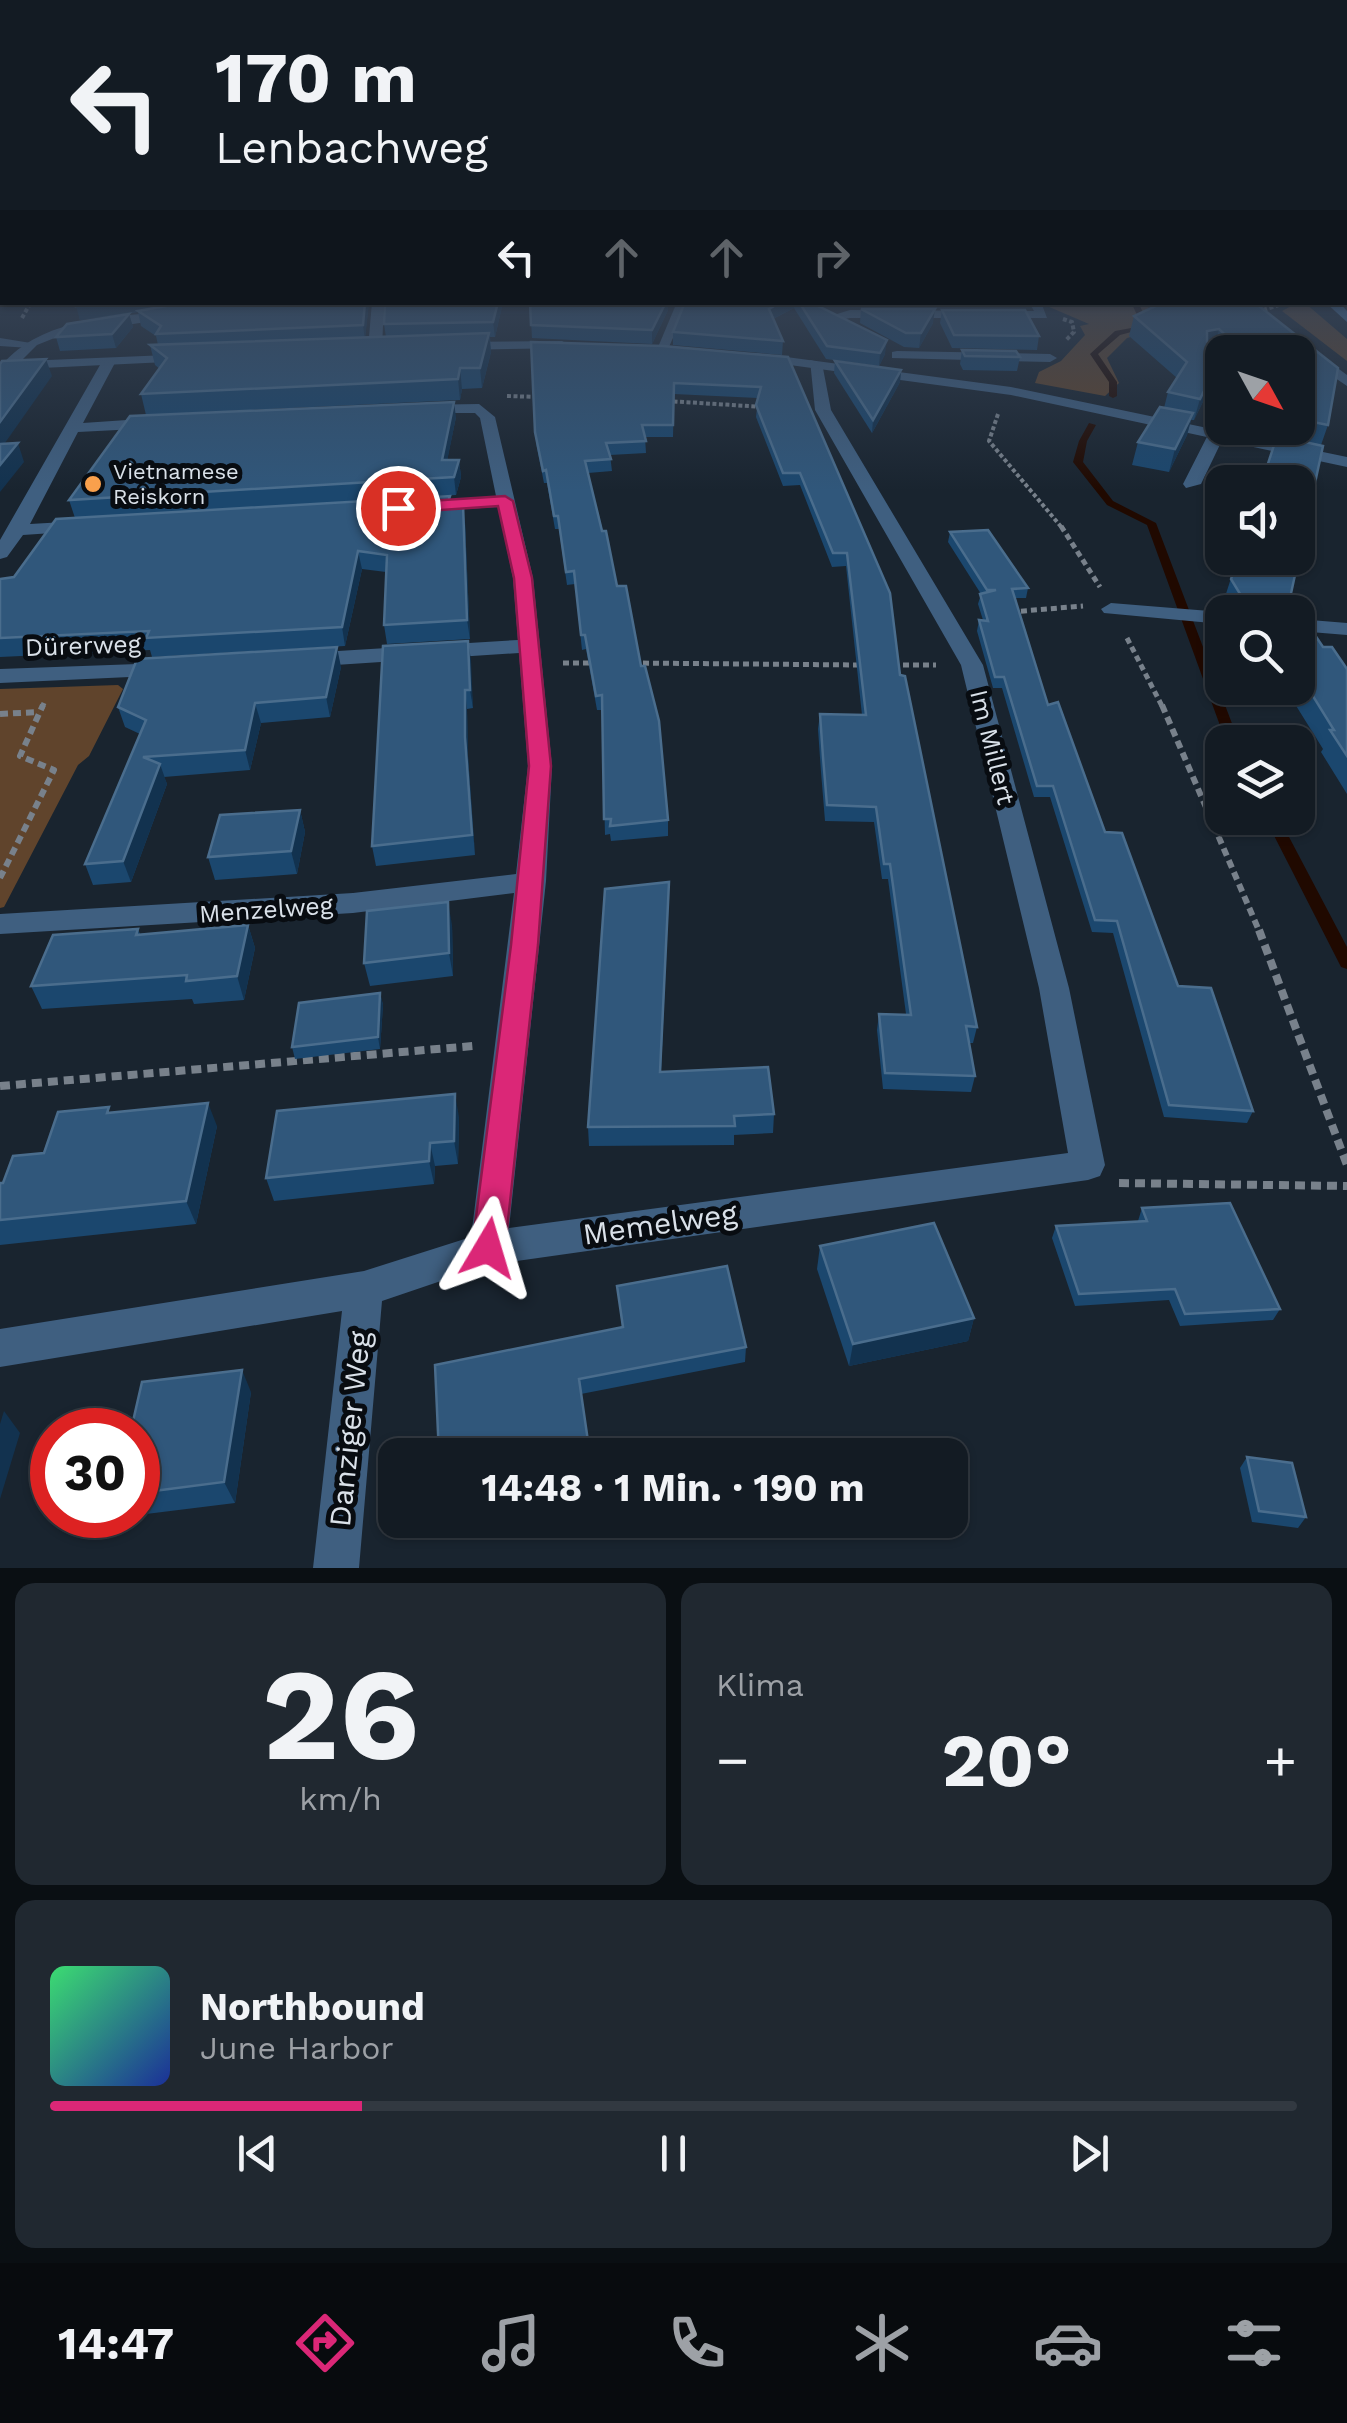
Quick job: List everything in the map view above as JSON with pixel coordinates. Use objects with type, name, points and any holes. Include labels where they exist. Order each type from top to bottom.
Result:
[{"type":"street","points":[[4,366],[30,344]]},
{"type":"street","points":[[358,350],[382,348],[382,344]]},
{"type":"street","points":[[642,348],[668,349],[670,344]]},
{"type":"street","points":[[1306,344],[1347,382]]},
{"type":"street","points":[[433,347],[587,346]]},
{"type":"street","points":[[884,373],[895,352],[1050,358]]},
{"type":"street","points":[[736,354],[1010,392],[1205,425]]},
{"type":"street","points":[[4,366],[199,357]]},
{"type":"street","points":[[0,553],[18,530],[109,361]]},
{"type":"street","name":"Im Millert","points":[[815,363],[823,410],[972,665],[1054,988],[1088,1164]]},
{"type":"street","points":[[394,409],[479,409],[487,417],[523,578],[540,766],[532,880],[488,1248]]},
{"type":"street","points":[[71,428],[185,422]]},
{"type":"street","points":[[1192,484],[1212,445]]},
{"type":"street","points":[[1284,445],[1347,462]]},
{"type":"street","points":[[392,508],[505,501]]},
{"type":"street","points":[[18,530],[110,525]]},
{"type":"street","points":[[1110,607],[1205,617]]},
{"type":"street","points":[[1315,626],[1347,629]]},
{"type":"street","points":[[285,662],[528,654]]},
{"type":"street","name":"Dürerweg","points":[[0,676],[190,668]]},
{"type":"street","name":"Menzelweg","points":[[0,924],[320,905],[532,880]]},
{"type":"street","name":"Memelweg","points":[[0,1348],[364,1289],[488,1248],[1088,1164]]},
{"type":"street","name":"Danziger Weg","points":[[336,1568],[364,1289]]},
{"type":"path","points":[[479,409],[505,396],[542,397]]},
{"type":"path","points":[[1004,399],[989,440],[1057,520],[1168,714],[1283,992],[1347,1165]]},
{"type":"path","points":[[654,401],[823,410]]},
{"type":"path","points":[[945,616],[1110,607]]},
{"type":"path","points":[[528,654],[606,663]]},
{"type":"path","points":[[625,663],[972,665]]},
{"type":"path","points":[[0,878],[54,770],[20,756],[57,674]]},
{"type":"path","points":[[0,714],[40,712]]},
{"type":"path","points":[[0,1086],[514,1042]]},
{"type":"path","points":[[1088,1164],[1123,1185],[1347,1186]]},
{"type":"shaded area","points":[[1077,344],[1121,344],[1107,358],[1119,383],[1105,396],[1035,383],[1039,372],[1061,361]]},
{"type":"shaded area","points":[[1325,344],[1347,344],[1347,361]]},
{"type":"shaded area","points":[[118,685],[123,689],[89,756],[78,765],[4,907],[0,908],[0,689]]},
{"type":"building","points":[[486,344],[480,368],[460,368],[458,379],[141,394],[167,358],[150,345]]},
{"type":"building","points":[[531,344],[663,346],[788,357],[890,593],[900,675],[905,676],[977,1027],[966,1026],[975,1076],[885,1073],[879,1014],[911,1015],[890,864],[884,864],[876,807],[827,805],[823,757],[820,714],[866,715],[847,553],[833,553],[800,473],[783,473],[756,405],[761,387],[674,383],[673,425],[642,425],[646,441],[606,443],[611,459],[585,461],[617,586],[626,586],[641,666],[645,666],[659,721],[668,820],[610,826],[611,819],[604,819],[602,695],[596,696],[585,635],[581,635],[574,571],[566,572],[558,516],[554,516],[535,432]]},
{"type":"building","points":[[826,344],[885,344],[880,353]]},
{"type":"building","points":[[1166,344],[1205,344],[1205,389],[1200,399],[1168,392],[1187,362]]},
{"type":"building","points":[[962,350],[1016,351],[1020,357],[965,356]]},
{"type":"building","points":[[1315,350],[1338,368],[1328,425],[1315,422]]},
{"type":"building","points":[[46,359],[0,422],[2,361]]},
{"type":"building","points":[[835,361],[901,370],[873,420]]},
{"type":"building","points":[[454,402],[442,460],[459,460],[454,477],[69,500],[130,416]]},
{"type":"building","points":[[1160,407],[1193,413],[1175,449],[1138,442]]},
{"type":"building","points":[[18,443],[0,465],[0,444]]},
{"type":"building","points":[[1274,445],[1323,446],[1315,483],[1315,465],[1268,465]]},
{"type":"building","points":[[450,496],[447,505],[463,504],[467,620],[384,625],[387,555],[358,551],[342,627],[146,638],[149,631],[0,638],[0,579],[14,577],[56,519]]},
{"type":"building","points":[[988,530],[1028,588],[1012,589],[1048,705],[1058,702],[1105,832],[1122,833],[1178,986],[1211,988],[1253,1111],[1169,1105],[1117,921],[1095,920],[1053,786],[1037,786],[1004,677],[995,677],[979,620],[988,621],[980,594],[996,590],[987,590],[950,532]]},
{"type":"building","points":[[1232,575],[1295,575],[1291,595],[1241,595]]},
{"type":"building","points":[[1315,635],[1323,647],[1332,647],[1347,669],[1347,756],[1330,730],[1334,730],[1315,699]]},
{"type":"building","points":[[468,641],[470,690],[465,690],[465,737],[472,835],[372,846],[383,646]]},
{"type":"building","points":[[337,647],[326,697],[255,703],[245,750],[143,757],[160,764],[123,861],[85,864],[146,720],[118,707],[137,659]]},
{"type":"building","points":[[300,810],[291,851],[208,857],[220,815]]},
{"type":"building","points":[[669,882],[660,1072],[768,1067],[774,1114],[734,1116],[735,1126],[588,1127],[605,889]]},
{"type":"building","points":[[448,902],[449,953],[364,963],[367,911]]},
{"type":"building","points":[[248,925],[237,976],[186,981],[187,975],[31,986],[53,935],[138,929],[136,935]]},
{"type":"building","points":[[380,993],[378,1037],[292,1047],[299,1003]]},
{"type":"building","points":[[455,1094],[454,1141],[430,1143],[429,1161],[266,1178],[277,1111]]},
{"type":"building","points":[[208,1103],[186,1201],[0,1220],[0,1183],[13,1156],[44,1153],[58,1112],[109,1107],[107,1113]]},
{"type":"building","points":[[1230,1203],[1280,1309],[1185,1314],[1175,1289],[1079,1294],[1056,1226],[1147,1221],[1142,1208]]},
{"type":"building","points":[[934,1223],[974,1318],[853,1344],[820,1246]]},
{"type":"building","points":[[727,1266],[746,1347],[579,1379],[588,1438],[438,1438],[435,1365],[623,1327],[617,1286]]},
{"type":"building","points":[[242,1370],[224,1482],[160,1490],[160,1408],[136,1408],[142,1382]]},
{"type":"building","points":[[1247,1457],[1292,1463],[1306,1517],[1259,1511]]},
{"type":"waterway","points":[[1105,344],[1094,354],[1113,382],[1113,396]]},
{"type":"waterway","points":[[1092,425],[1078,462],[1110,503],[1151,523],[1227,725]]},
{"type":"waterway","points":[[1281,835],[1347,963]]},
{"type":"place","name":"Vietnamese Reiskorn","points":[[93,484]]},
{"type":"route","points":[[398,508],[505,501],[523,578],[526,646],[540,766],[525,945],[488,1248]]}]
